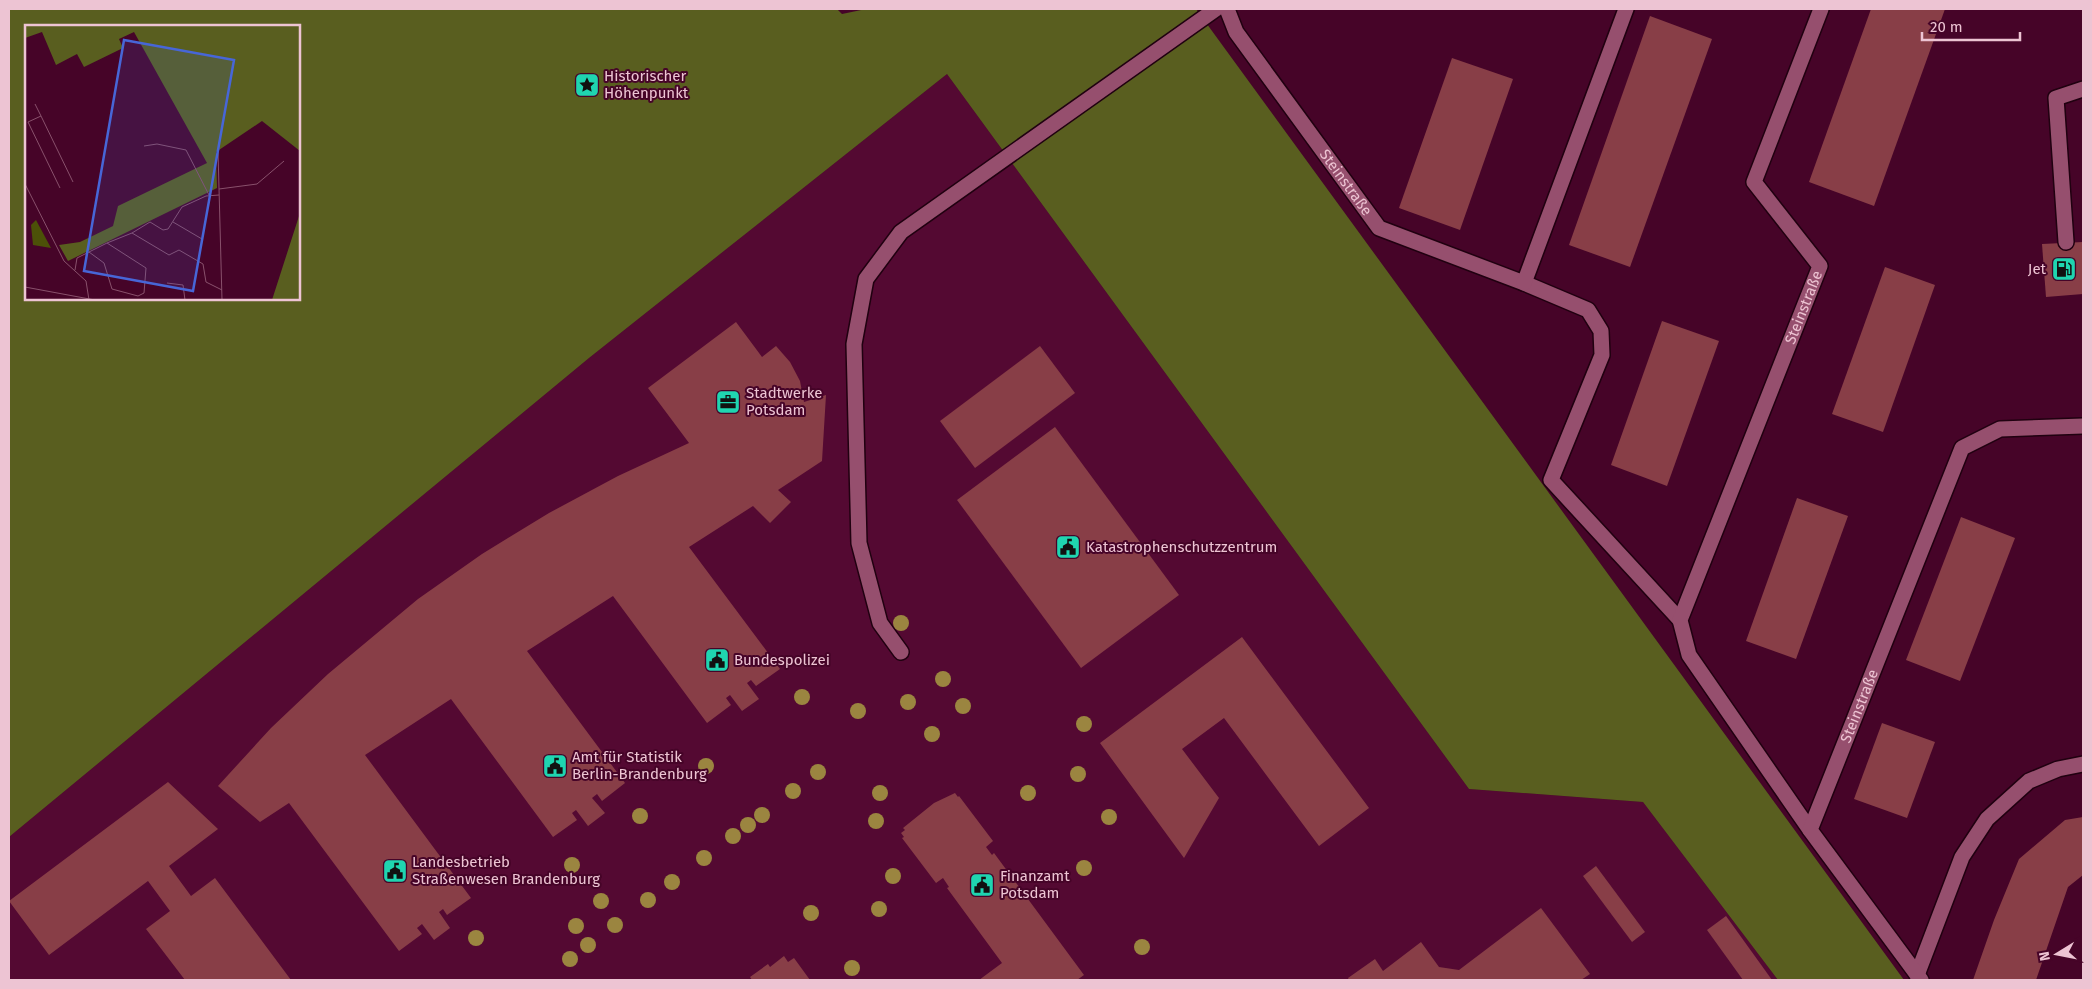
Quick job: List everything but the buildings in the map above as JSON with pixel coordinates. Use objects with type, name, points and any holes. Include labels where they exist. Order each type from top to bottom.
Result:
[{"type":"lane","points":[[901,652],[880,623],[860,543],[854,344],[866,279],[901,232],[1216,9]]},
{"type":"lane","name":"Steinstraße","points":[[1227,9],[1236,32],[1379,228],[1524,283],[1588,310],[1602,331],[1602,355],[1551,480],[1680,620],[1689,656],[1810,830],[1919,978]]},
{"type":"lane","points":[[1524,283],[1626,9]]},
{"type":"lane","name":"Steinstraße","points":[[1680,620],[1820,266],[1754,182],[1821,9]]},
{"type":"lane","points":[[2066,242],[2056,98],[2083,89]]},
{"type":"lane","name":"Steinstraße","points":[[1810,830],[1962,448],[2000,429],[2083,426]]},
{"type":"lane","name":"Steinstraße","points":[[1919,978],[1962,857],[1987,819],[2030,781],[2058,769],[2083,764]]},
{"type":"shaded area","points":[[947,74],[1469,789],[1643,802],[1778,980],[9,980],[9,837],[589,358]]},
{"type":"green space","points":[[9,9],[837,9],[842,14],[866,9],[1196,9],[1904,980],[1778,980],[1643,802],[1469,789],[947,74],[589,358],[9,837]]},
{"type":"place","name":"Historischer Höhenpunkt","points":[[587,85]]},
{"type":"place","name":"Jet","points":[[2064,269]]},
{"type":"place","name":"Stadtwerke Potsdam","points":[[728,402]]},
{"type":"place","name":"Katastrophenschutzzentrum","points":[[1068,547]]},
{"type":"place","name":"Bundespolizei","points":[[717,660]]},
{"type":"place","name":"Amt für Statistik Berlin-Brandenburg","points":[[555,766]]},
{"type":"place","name":"Landesbetrieb Straßenwesen Brandenburg","points":[[395,871]]},
{"type":"place","name":"Finanzamt Potsdam","points":[[982,885]]}]
